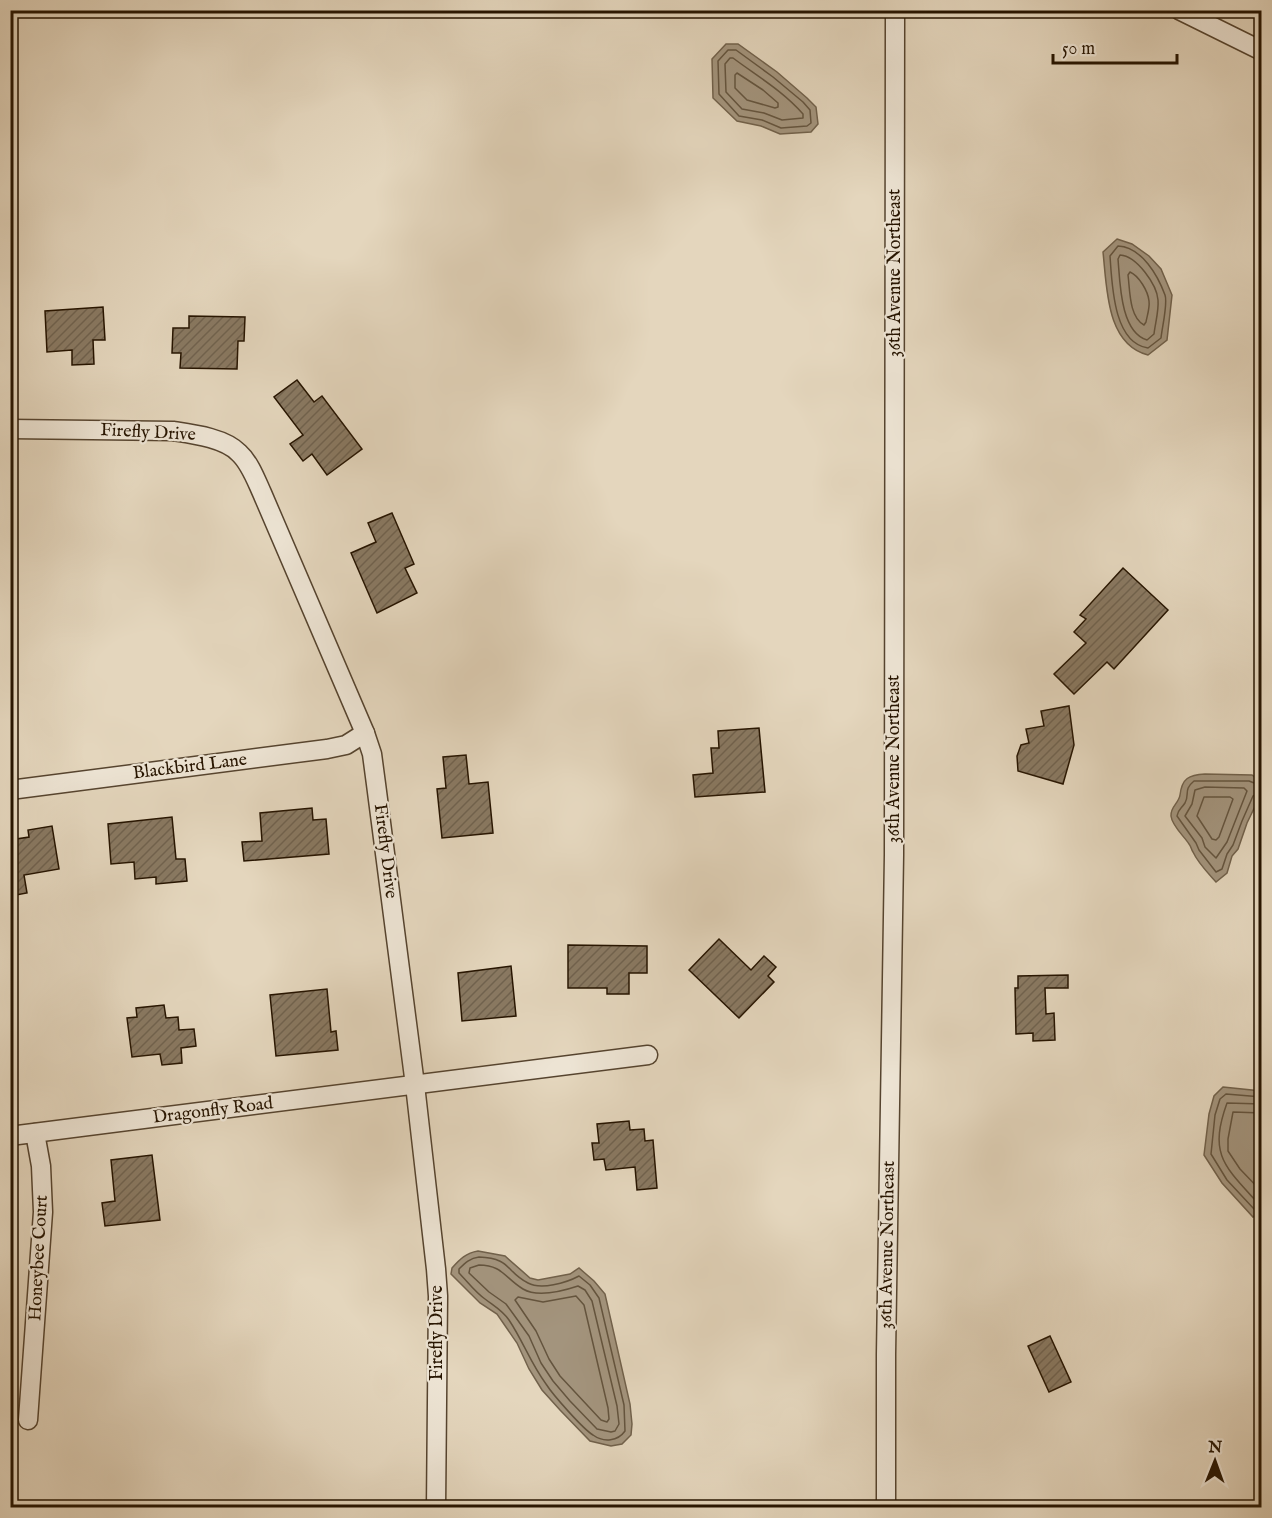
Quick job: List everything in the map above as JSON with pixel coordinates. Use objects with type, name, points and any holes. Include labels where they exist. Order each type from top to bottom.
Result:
[{"type":"street","name":"36th Avenue Northeast","points":[[886,1508],[886,1354],[894,866],[895,10]]},
{"type":"street","points":[[1179,10],[1262,51]]},
{"type":"street","name":"Firefly Drive","points":[[10,429],[173,431],[197,434],[238,452],[250,469],[262,494],[365,733],[372,754],[375,774],[415,1085],[438,1296],[436,1508]]},
{"type":"street","name":"Blackbird Lane","points":[[10,790],[327,749],[346,745],[365,733]]},
{"type":"street","name":"Dragonfly Road","points":[[10,1136],[648,1055]]},
{"type":"street","name":"Honeybee Court","points":[[28,1420],[43,1212],[41,1166],[35,1133]]},
{"type":"water","points":[[726,44],[738,44],[777,72],[816,107],[818,124],[811,132],[780,134],[761,126],[737,121],[713,98],[712,59]]},
{"type":"water","points":[[1117,239],[1132,244],[1149,256],[1161,269],[1172,295],[1167,340],[1148,355],[1134,349],[1124,339],[1111,313],[1103,252]]},
{"type":"water","points":[[1205,774],[1252,775],[1261,782],[1261,794],[1238,849],[1232,856],[1227,873],[1216,882],[1203,868],[1171,816],[1182,785],[1187,778]]},
{"type":"water","points":[[1223,1087],[1261,1091],[1261,1214],[1253,1217],[1222,1183],[1204,1155],[1209,1114],[1214,1096]]},
{"type":"water","points":[[478,1251],[505,1256],[530,1278],[538,1280],[570,1274],[579,1268],[605,1294],[630,1404],[631,1435],[622,1444],[611,1446],[590,1441],[542,1390],[517,1343],[497,1314],[480,1303],[451,1274],[452,1268],[461,1259]]},
{"type":"building","points":[[103,307],[105,340],[93,340],[94,364],[72,365],[72,350],[47,352],[45,311]]},
{"type":"building","points":[[189,316],[245,317],[244,341],[238,341],[237,369],[180,368],[181,353],[172,353],[173,328],[189,328]]},
{"type":"building","points":[[297,380],[314,402],[322,396],[362,449],[327,475],[312,454],[303,461],[290,444],[303,435],[274,397]]},
{"type":"building","points":[[392,513],[414,564],[405,568],[417,593],[377,613],[351,553],[376,542],[368,523]]},
{"type":"building","points":[[1123,568],[1168,610],[1114,669],[1107,662],[1074,694],[1054,674],[1086,643],[1074,632],[1086,619],[1080,615]]},
{"type":"building","points":[[1069,706],[1074,745],[1063,784],[1018,771],[1017,756],[1021,745],[1029,743],[1026,729],[1044,726],[1041,711]]},
{"type":"building","points":[[759,728],[765,792],[695,797],[693,775],[713,773],[711,748],[719,748],[718,731]]},
{"type":"building","points":[[466,755],[469,784],[488,782],[493,833],[442,838],[437,789],[446,788],[443,757]]},
{"type":"building","points":[[312,808],[313,820],[326,819],[329,854],[244,861],[242,842],[262,841],[260,813]]},
{"type":"building","points":[[172,817],[176,859],[185,859],[187,881],[156,884],[156,877],[135,879],[134,862],[111,864],[108,824]]},
{"type":"building","points":[[52,826],[59,869],[24,875],[27,893],[10,896],[10,840],[29,837],[28,830]]},
{"type":"building","points":[[719,939],[751,970],[764,956],[776,967],[768,976],[774,982],[739,1018],[689,970]]},
{"type":"building","points":[[568,945],[647,946],[647,973],[629,973],[629,994],[607,994],[607,988],[568,988]]},
{"type":"building","points":[[511,966],[516,1016],[462,1021],[458,973]]},
{"type":"building","points":[[1068,975],[1068,988],[1045,988],[1046,1014],[1054,1013],[1055,1040],[1033,1041],[1033,1033],[1016,1034],[1015,988],[1018,988],[1018,976]]},
{"type":"building","points":[[327,989],[331,1032],[336,1031],[338,1050],[276,1056],[270,995]]},
{"type":"building","points":[[164,1005],[166,1018],[178,1017],[179,1030],[194,1029],[196,1046],[181,1048],[182,1063],[162,1065],[160,1054],[132,1057],[127,1018],[137,1017],[136,1008]]},
{"type":"building","points":[[629,1121],[630,1130],[644,1129],[645,1141],[653,1140],[657,1188],[637,1190],[635,1167],[606,1170],[604,1159],[594,1160],[592,1143],[599,1143],[597,1124]]},
{"type":"building","points":[[152,1155],[160,1220],[105,1226],[102,1203],[115,1201],[111,1160]]},
{"type":"building","points":[[1050,1336],[1071,1382],[1049,1392],[1028,1346]]}]
